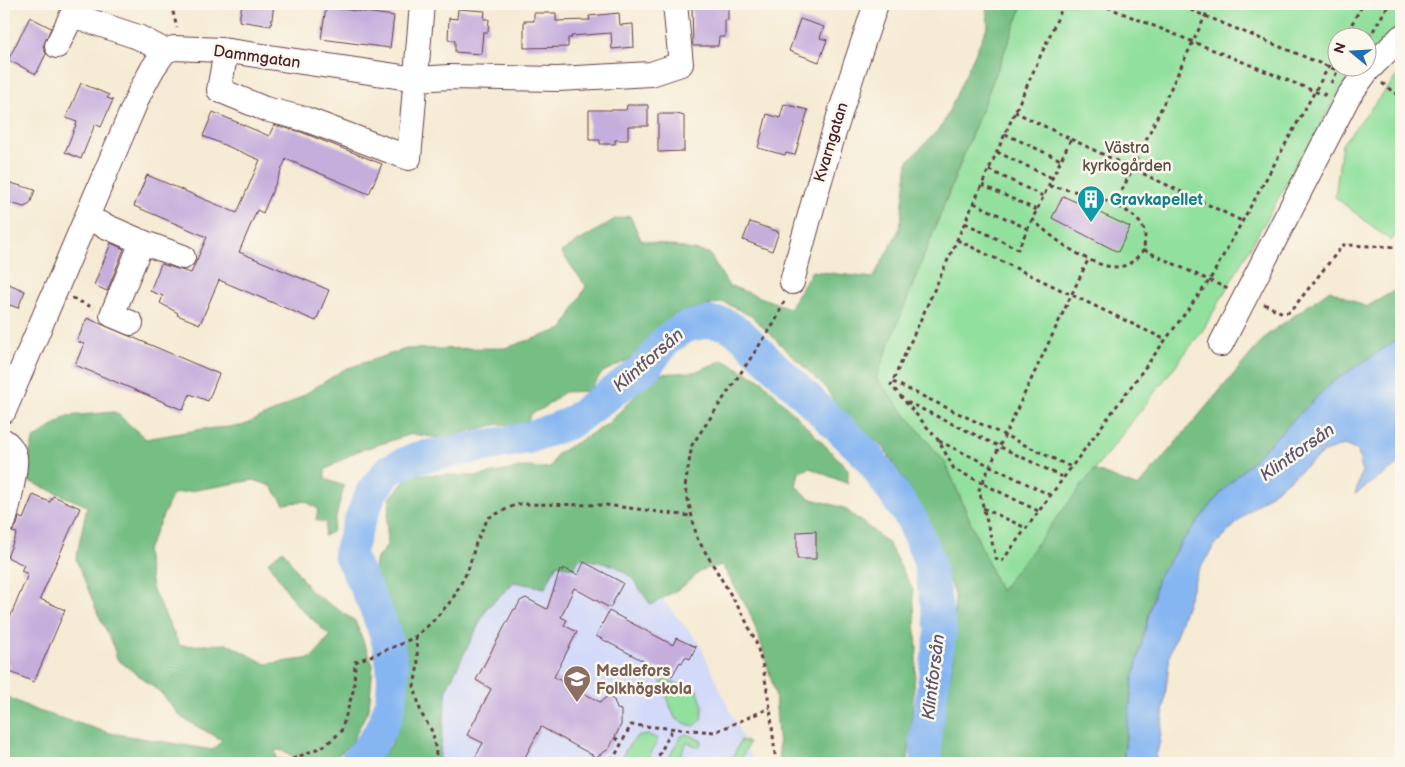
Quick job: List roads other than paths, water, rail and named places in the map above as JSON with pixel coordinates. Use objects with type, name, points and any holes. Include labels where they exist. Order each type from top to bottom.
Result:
[{"type":"street","points":[[226,50],[219,90],[265,110],[305,119],[408,158],[422,4]]},
{"type":"street","name":"Dammgatan","points":[[165,51],[181,48],[226,50],[416,79],[450,77],[558,79],[651,74],[681,64],[675,4]]},
{"type":"street","name":"Kvarngatan","points":[[792,282],[846,88],[876,4]]},
{"type":"street","points":[[4,411],[140,92],[165,51],[76,9],[57,46]]},
{"type":"street","points":[[1378,52],[1401,37]]},
{"type":"street","points":[[1221,344],[1348,97],[1346,78]]},
{"type":"street","points":[[87,218],[142,242],[183,257]]},
{"type":"street","points":[[121,319],[142,242]]},
{"type":"street","points":[[4,441],[9,444],[15,457],[4,521]]},
{"type":"water","points":[[1401,337],[1401,463],[1355,494],[1362,471],[1358,451],[1344,445],[1324,452],[1249,511],[1215,545],[1198,571],[1170,653],[1160,741],[1154,763],[1123,763],[1133,679],[1158,578],[1183,540],[1225,488],[1331,383]]},
{"type":"waterway","name":"Klintforsån","points":[[355,763],[375,739],[387,715],[392,692],[392,668],[381,622],[349,554],[371,493],[389,470],[416,458],[528,438],[570,423],[646,367],[667,339],[686,327],[708,322],[725,324],[740,333],[868,456],[912,520],[928,558],[941,630],[925,739],[927,763]]},
{"type":"place","name":"Gravkapellet","points":[[1091,223]]},
{"type":"place","name":"Medlefors Folkhögskola","points":[[577,703]]},
{"type":"park label","name":"Västra kyrkogården","points":[[1127,156]]}]
